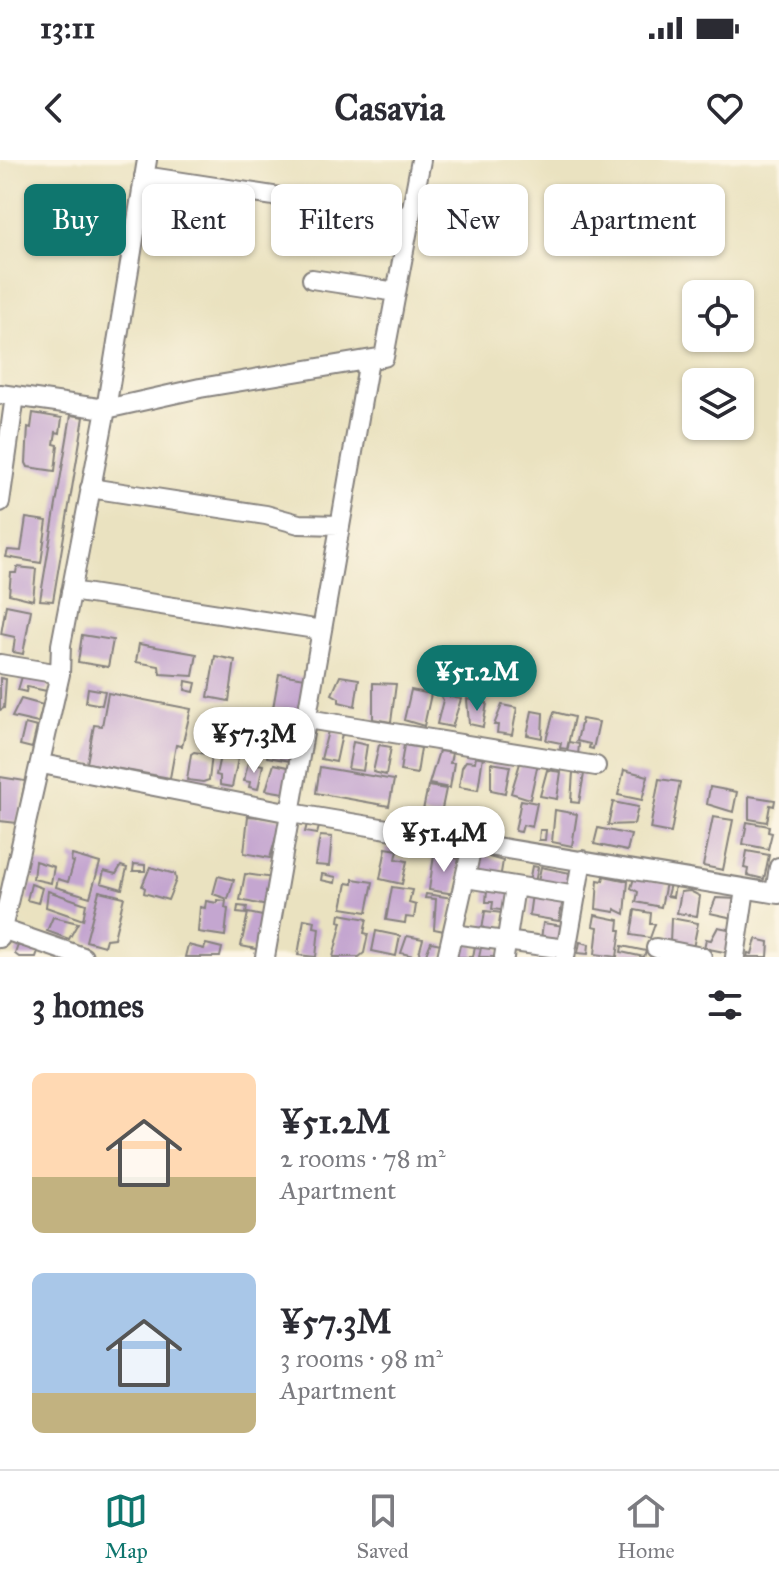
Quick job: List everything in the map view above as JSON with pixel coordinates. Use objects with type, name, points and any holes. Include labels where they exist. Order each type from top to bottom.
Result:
[{"type":"street","points":[[0,502],[8,395],[106,409],[200,388],[384,357],[421,160]]},
{"type":"street","points":[[83,957],[1,934],[60,674],[61,645],[106,409],[145,168],[410,217]]},
{"type":"street","points":[[312,279],[396,292]]},
{"type":"street","points":[[265,957],[369,360]]},
{"type":"street","points":[[90,488],[266,515],[299,524],[340,525]]},
{"type":"street","points":[[71,591],[322,630]]},
{"type":"street","points":[[0,664],[60,674]]},
{"type":"street","points":[[307,719],[596,766]]},
{"type":"street","points":[[42,764],[291,813],[777,894],[779,867]]},
{"type":"street","points":[[447,957],[473,842]]},
{"type":"street","points":[[453,934],[506,949],[565,953],[582,860]]},
{"type":"street","points":[[466,878],[576,896]]},
{"type":"street","points":[[506,949],[515,887]]},
{"type":"street","points":[[735,957],[745,889]]},
{"type":"street","points":[[656,948],[702,957]]},
{"type":"building","points":[[33,413],[62,418],[60,433],[56,432],[54,444],[58,445],[55,471],[28,467],[26,463],[28,427],[31,428]]},
{"type":"building","points":[[71,415],[84,417],[53,601],[40,600]]},
{"type":"building","points":[[26,518],[47,521],[41,563],[6,557],[8,550],[21,551]]},
{"type":"building","points":[[17,567],[36,569],[33,600],[9,594],[11,573],[16,573]]},
{"type":"building","points":[[6,605],[31,610],[23,654],[13,652],[15,637],[1,634]]},
{"type":"building","points":[[82,635],[113,640],[108,667],[78,662]]},
{"type":"building","points":[[139,644],[197,654],[193,676],[160,674],[159,666],[136,662]]},
{"type":"building","points":[[215,656],[235,660],[229,701],[208,697]]},
{"type":"building","points":[[23,673],[49,677],[47,691],[27,687],[26,692],[18,690]]},
{"type":"building","points":[[279,674],[306,678],[302,712],[273,708]]},
{"type":"building","points":[[340,676],[359,679],[355,706],[339,702],[339,698],[332,694]]},
{"type":"building","points":[[0,678],[6,679],[4,708],[0,710]]},
{"type":"building","points":[[186,681],[196,683],[194,692],[185,690]]},
{"type":"building","points":[[373,683],[396,684],[391,722],[373,719]]},
{"type":"building","points":[[88,688],[105,691],[102,705],[86,702]]},
{"type":"building","points":[[411,690],[431,694],[424,726],[404,720]]},
{"type":"building","points":[[108,693],[191,709],[182,746],[176,745],[170,778],[87,763],[94,725],[102,726]]},
{"type":"building","points":[[440,695],[461,699],[452,727],[437,724],[443,700]]},
{"type":"building","points":[[21,699],[43,705],[38,723],[12,717]]},
{"type":"building","points":[[467,699],[487,703],[483,727],[469,724]]},
{"type":"building","points":[[502,705],[517,708],[512,735],[497,733],[498,725],[494,725]]},
{"type":"building","points":[[532,711],[543,713],[542,738],[527,735]]},
{"type":"building","points":[[554,712],[574,717],[567,749],[560,748],[561,743],[546,740]]},
{"type":"building","points":[[241,719],[254,722],[252,735],[239,733]]},
{"type":"building","points":[[582,719],[599,722],[593,749],[589,748],[590,744],[577,741]]},
{"type":"building","points":[[25,724],[37,727],[32,748],[20,745]]},
{"type":"building","points":[[271,725],[296,729],[291,761],[267,757],[269,746],[262,745],[265,728],[271,729]]},
{"type":"building","points":[[328,731],[342,734],[336,762],[321,759]]},
{"type":"building","points":[[353,742],[367,745],[363,771],[348,769]]},
{"type":"building","points":[[569,742],[579,744],[578,755],[567,753]]},
{"type":"building","points":[[379,745],[391,747],[386,775],[373,772]]},
{"type":"building","points":[[404,745],[421,748],[417,774],[400,771]]},
{"type":"building","points":[[439,751],[452,753],[450,763],[454,763],[450,788],[429,784]]},
{"type":"building","points":[[191,754],[212,755],[209,780],[187,780]]},
{"type":"building","points":[[476,755],[483,756],[478,790],[459,787],[462,767],[466,761],[475,762]]},
{"type":"building","points":[[220,756],[238,759],[232,787],[220,785],[220,776],[216,775]]},
{"type":"building","points":[[521,760],[538,763],[530,799],[511,793]]},
{"type":"building","points":[[248,762],[263,765],[258,789],[249,787],[250,782],[244,781]]},
{"type":"building","points":[[491,763],[510,766],[505,793],[491,790]]},
{"type":"building","points":[[274,764],[292,768],[284,793],[266,790]]},
{"type":"building","points":[[320,767],[394,780],[389,806],[316,793]]},
{"type":"building","points":[[547,770],[561,772],[557,799],[540,796]]},
{"type":"building","points":[[624,770],[648,776],[642,800],[618,795]]},
{"type":"building","points":[[573,772],[584,774],[579,803],[571,802]]},
{"type":"building","points":[[0,777],[25,781],[17,823],[0,821]]},
{"type":"building","points":[[659,779],[680,782],[671,833],[650,829]]},
{"type":"building","points":[[428,786],[446,789],[440,818],[422,815]]},
{"type":"building","points":[[710,787],[737,792],[733,812],[707,804]]},
{"type":"building","points":[[749,796],[775,800],[774,806],[770,805],[767,822],[749,819]]},
{"type":"building","points":[[521,800],[537,803],[532,827],[523,825],[521,832],[515,831]]},
{"type":"building","points":[[613,802],[638,807],[634,824],[608,825]]},
{"type":"building","points":[[555,810],[577,814],[572,846],[552,842]]},
{"type":"building","points":[[248,816],[281,819],[270,858],[244,853]]},
{"type":"building","points":[[713,817],[733,820],[723,870],[703,866]]},
{"type":"building","points":[[747,822],[769,826],[768,832],[772,833],[768,849],[743,844]]},
{"type":"building","points":[[307,824],[319,827],[317,834],[305,832]]},
{"type":"building","points":[[598,828],[631,835],[627,851],[594,844]]},
{"type":"building","points":[[540,830],[546,830],[545,840],[539,840]]},
{"type":"building","points":[[320,836],[332,837],[329,866],[315,865]]},
{"type":"building","points":[[386,848],[398,850],[396,859],[407,861],[402,884],[380,879]]},
{"type":"building","points":[[747,851],[769,855],[764,879],[747,875],[748,869],[744,868]]},
{"type":"building","points":[[72,855],[100,863],[90,897],[56,887],[58,879],[68,882],[74,862],[71,861]]},
{"type":"building","points":[[434,855],[460,859],[455,894],[429,890]]},
{"type":"building","points":[[474,856],[503,861],[500,879],[472,874]]},
{"type":"building","points":[[35,861],[54,867],[51,883],[33,879]]},
{"type":"building","points":[[134,864],[145,865],[145,871],[133,871]]},
{"type":"building","points":[[121,866],[127,868],[122,889],[101,883],[104,871],[116,874]]},
{"type":"building","points":[[532,866],[538,867],[535,883],[529,882]]},
{"type":"building","points":[[150,867],[175,874],[176,880],[168,900],[144,893],[142,886]]},
{"type":"building","points":[[541,867],[575,874],[572,888],[538,882]]},
{"type":"building","points":[[245,874],[274,878],[271,892],[266,891],[267,906],[240,900]]},
{"type":"building","points":[[322,874],[336,877],[335,883],[321,880]]},
{"type":"building","points":[[218,876],[234,880],[228,899],[213,894]]},
{"type":"building","points":[[604,876],[628,881],[625,914],[615,909],[615,912],[596,909],[598,880],[603,881]]},
{"type":"building","points":[[634,878],[666,883],[661,907],[636,902],[638,892],[631,888]]},
{"type":"building","points":[[353,879],[373,882],[367,912],[342,908],[347,883],[353,884]]},
{"type":"building","points":[[31,884],[42,888],[38,903],[27,900]]},
{"type":"building","points":[[670,884],[675,885],[673,897],[667,896]]},
{"type":"building","points":[[392,887],[412,890],[409,903],[416,905],[414,918],[406,917],[405,923],[386,920]]},
{"type":"building","points":[[487,889],[511,892],[508,911],[492,909],[493,902],[486,902]]},
{"type":"building","points":[[48,891],[86,904],[83,920],[46,907]]},
{"type":"building","points":[[99,891],[124,897],[114,938],[106,939],[104,946],[86,941]]},
{"type":"building","points":[[690,891],[700,896],[697,916],[677,913],[681,892]]},
{"type":"building","points":[[426,894],[453,898],[444,931],[434,929],[436,899],[425,898]]},
{"type":"building","points":[[532,894],[563,899],[559,921],[529,916]]},
{"type":"building","points":[[716,898],[738,899],[733,918],[710,913]]},
{"type":"building","points":[[217,900],[226,901],[225,908],[228,909],[225,936],[198,932],[200,907],[205,908],[206,901],[217,903]]},
{"type":"building","points":[[238,906],[247,907],[246,914],[237,913]]},
{"type":"building","points":[[635,910],[651,913],[650,924],[655,924],[650,938],[631,935]]},
{"type":"building","points":[[485,911],[503,913],[499,933],[482,930]]},
{"type":"building","points":[[248,913],[267,917],[261,950],[241,946]]},
{"type":"building","points":[[340,914],[367,919],[364,953],[359,957],[333,957],[342,922],[339,921]]},
{"type":"building","points":[[595,915],[619,920],[618,930],[621,930],[617,957],[595,954],[598,927],[593,926]]},
{"type":"building","points":[[53,917],[78,923],[69,939],[47,931]]},
{"type":"building","points":[[671,918],[698,923],[693,948],[670,944]]},
{"type":"building","points":[[304,919],[315,921],[314,927],[319,928],[316,957],[298,955]]},
{"type":"building","points":[[543,923],[564,926],[561,943],[541,940]]},
{"type":"building","points":[[718,927],[733,930],[729,953],[704,948],[706,939],[711,940]]},
{"type":"building","points":[[376,931],[400,936],[396,956],[372,951]]},
{"type":"building","points":[[407,936],[423,939],[418,957],[401,953]]},
{"type":"building","points":[[455,939],[475,946],[473,957],[451,957]]},
{"type":"building","points":[[756,939],[769,942],[768,957],[747,957],[748,953],[752,954]]},
{"type":"building","points":[[431,942],[446,945],[442,957],[425,957]]},
{"type":"building","points":[[580,942],[589,944],[588,954],[578,953]]},
{"type":"building","points":[[482,943],[498,947],[500,957],[479,957]]},
{"type":"building","points":[[206,944],[222,948],[220,957],[185,957],[188,945],[204,949]]},
{"type":"building","points":[[18,945],[38,951],[36,957],[19,957],[15,954]]},
{"type":"building","points":[[622,946],[646,951],[644,957],[621,952]]}]
